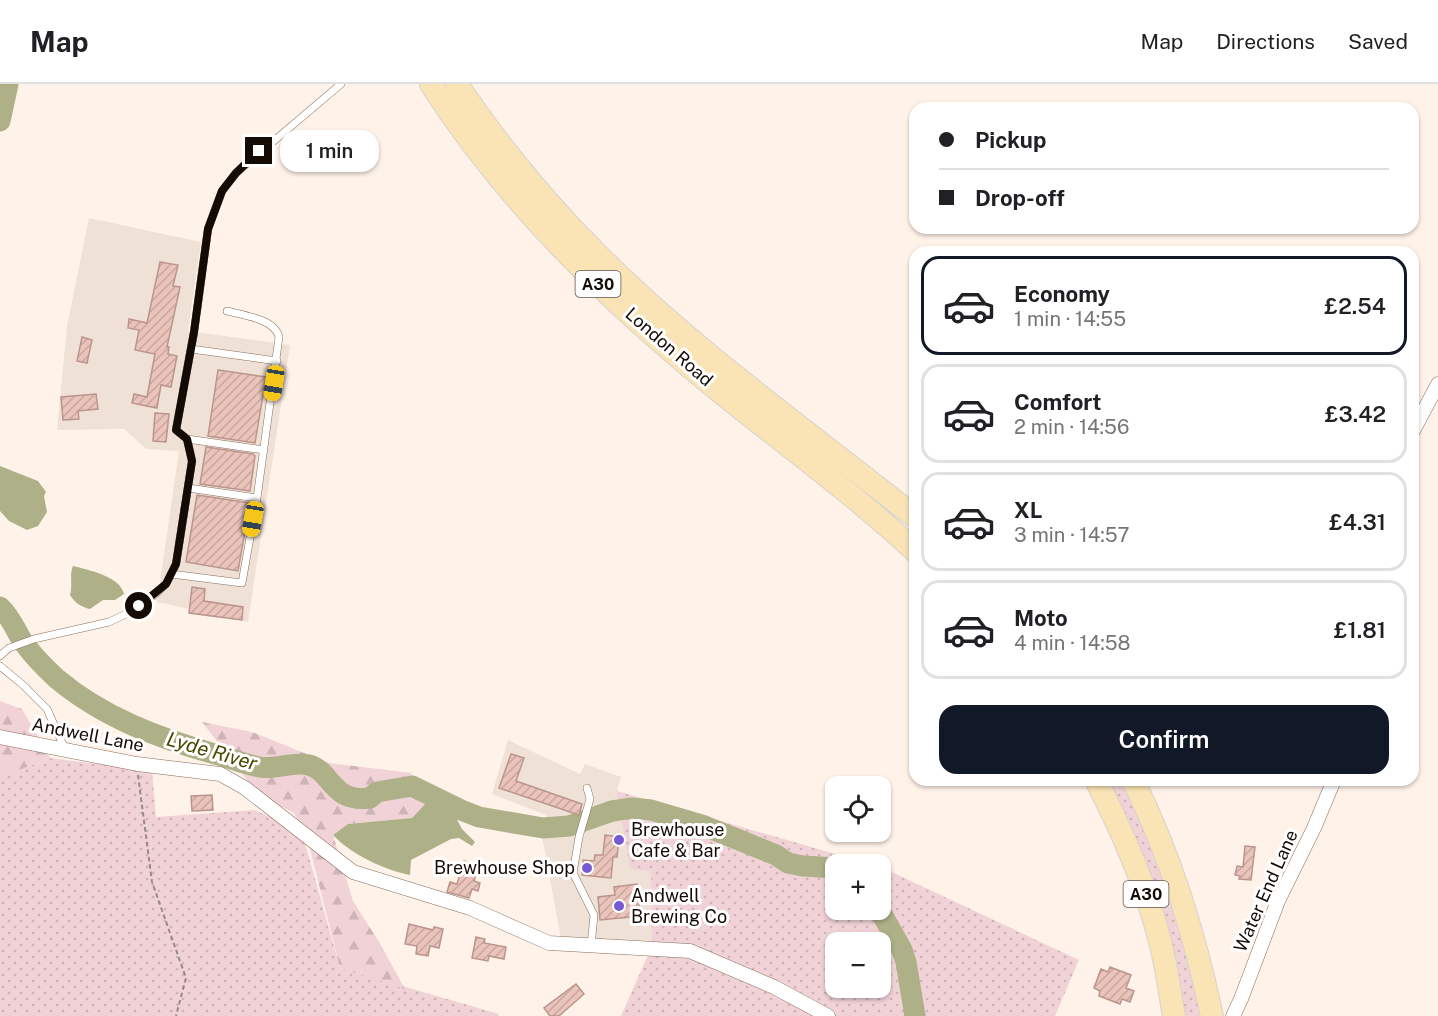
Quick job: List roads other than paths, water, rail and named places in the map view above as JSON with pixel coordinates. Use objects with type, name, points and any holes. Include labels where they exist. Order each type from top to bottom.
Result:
[{"type":"main road","name":"London Road","points":[[431,84],[494,170],[531,214],[600,286],[685,362],[871,512],[909,546]]},
{"type":"main road","name":"London Road","points":[[457,84],[533,185],[567,224],[622,278],[707,354],[909,512]]},
{"type":"main road","name":"A30","points":[[1099,786],[1126,843],[1151,909],[1159,935],[1174,1016]]},
{"type":"main road","name":"A30","points":[[1136,786],[1151,817],[1181,894],[1212,1016]]},
{"type":"street","points":[[1419,420],[1438,384]]},
{"type":"street","name":"Andwell Lane","points":[[0,737],[137,764],[220,774],[245,788],[353,872],[470,908],[549,944],[690,951],[774,987],[828,1016]]},
{"type":"street","name":"Water End Lane","points":[[1233,1016],[1278,901],[1314,828],[1332,786]]},
{"type":"lane","points":[[264,450],[187,439],[176,430],[191,349],[208,229],[222,191],[236,173],[259,151],[341,84]]},
{"type":"lane","points":[[171,574],[242,583],[257,498],[279,337],[276,329],[270,324],[227,311]]},
{"type":"lane","points":[[191,349],[277,361]]},
{"type":"lane","points":[[0,656],[9,648],[34,639],[109,622],[152,597],[166,584],[176,564],[192,461],[187,439]]},
{"type":"lane","points":[[188,488],[257,498]]},
{"type":"lane","points":[[0,666],[47,709],[65,749]]},
{"type":"lane","points":[[588,788],[590,799],[579,837],[573,873],[593,913],[591,946]]},
{"type":"waterway","name":"Lyde River","points":[[0,121],[8,84]]},
{"type":"waterway","name":"Lyde River","points":[[0,607],[36,659],[74,692],[111,715],[173,741],[253,766],[265,768],[297,764],[309,765],[317,768],[347,796],[370,798],[377,792],[412,786],[479,817],[543,828],[569,826],[612,811],[632,808],[651,810],[702,825],[776,855],[788,863],[825,867]]},
{"type":"waterway","name":"Lyde River","points":[[885,920],[906,962],[915,1016]]},
{"type":"place","name":"Brewhouse Cafe & Bar","points":[[619,840]]},
{"type":"place","name":"Brewhouse Shop","points":[[587,868]]},
{"type":"place","name":"Andwell Brewing Co","points":[[619,906]]}]
